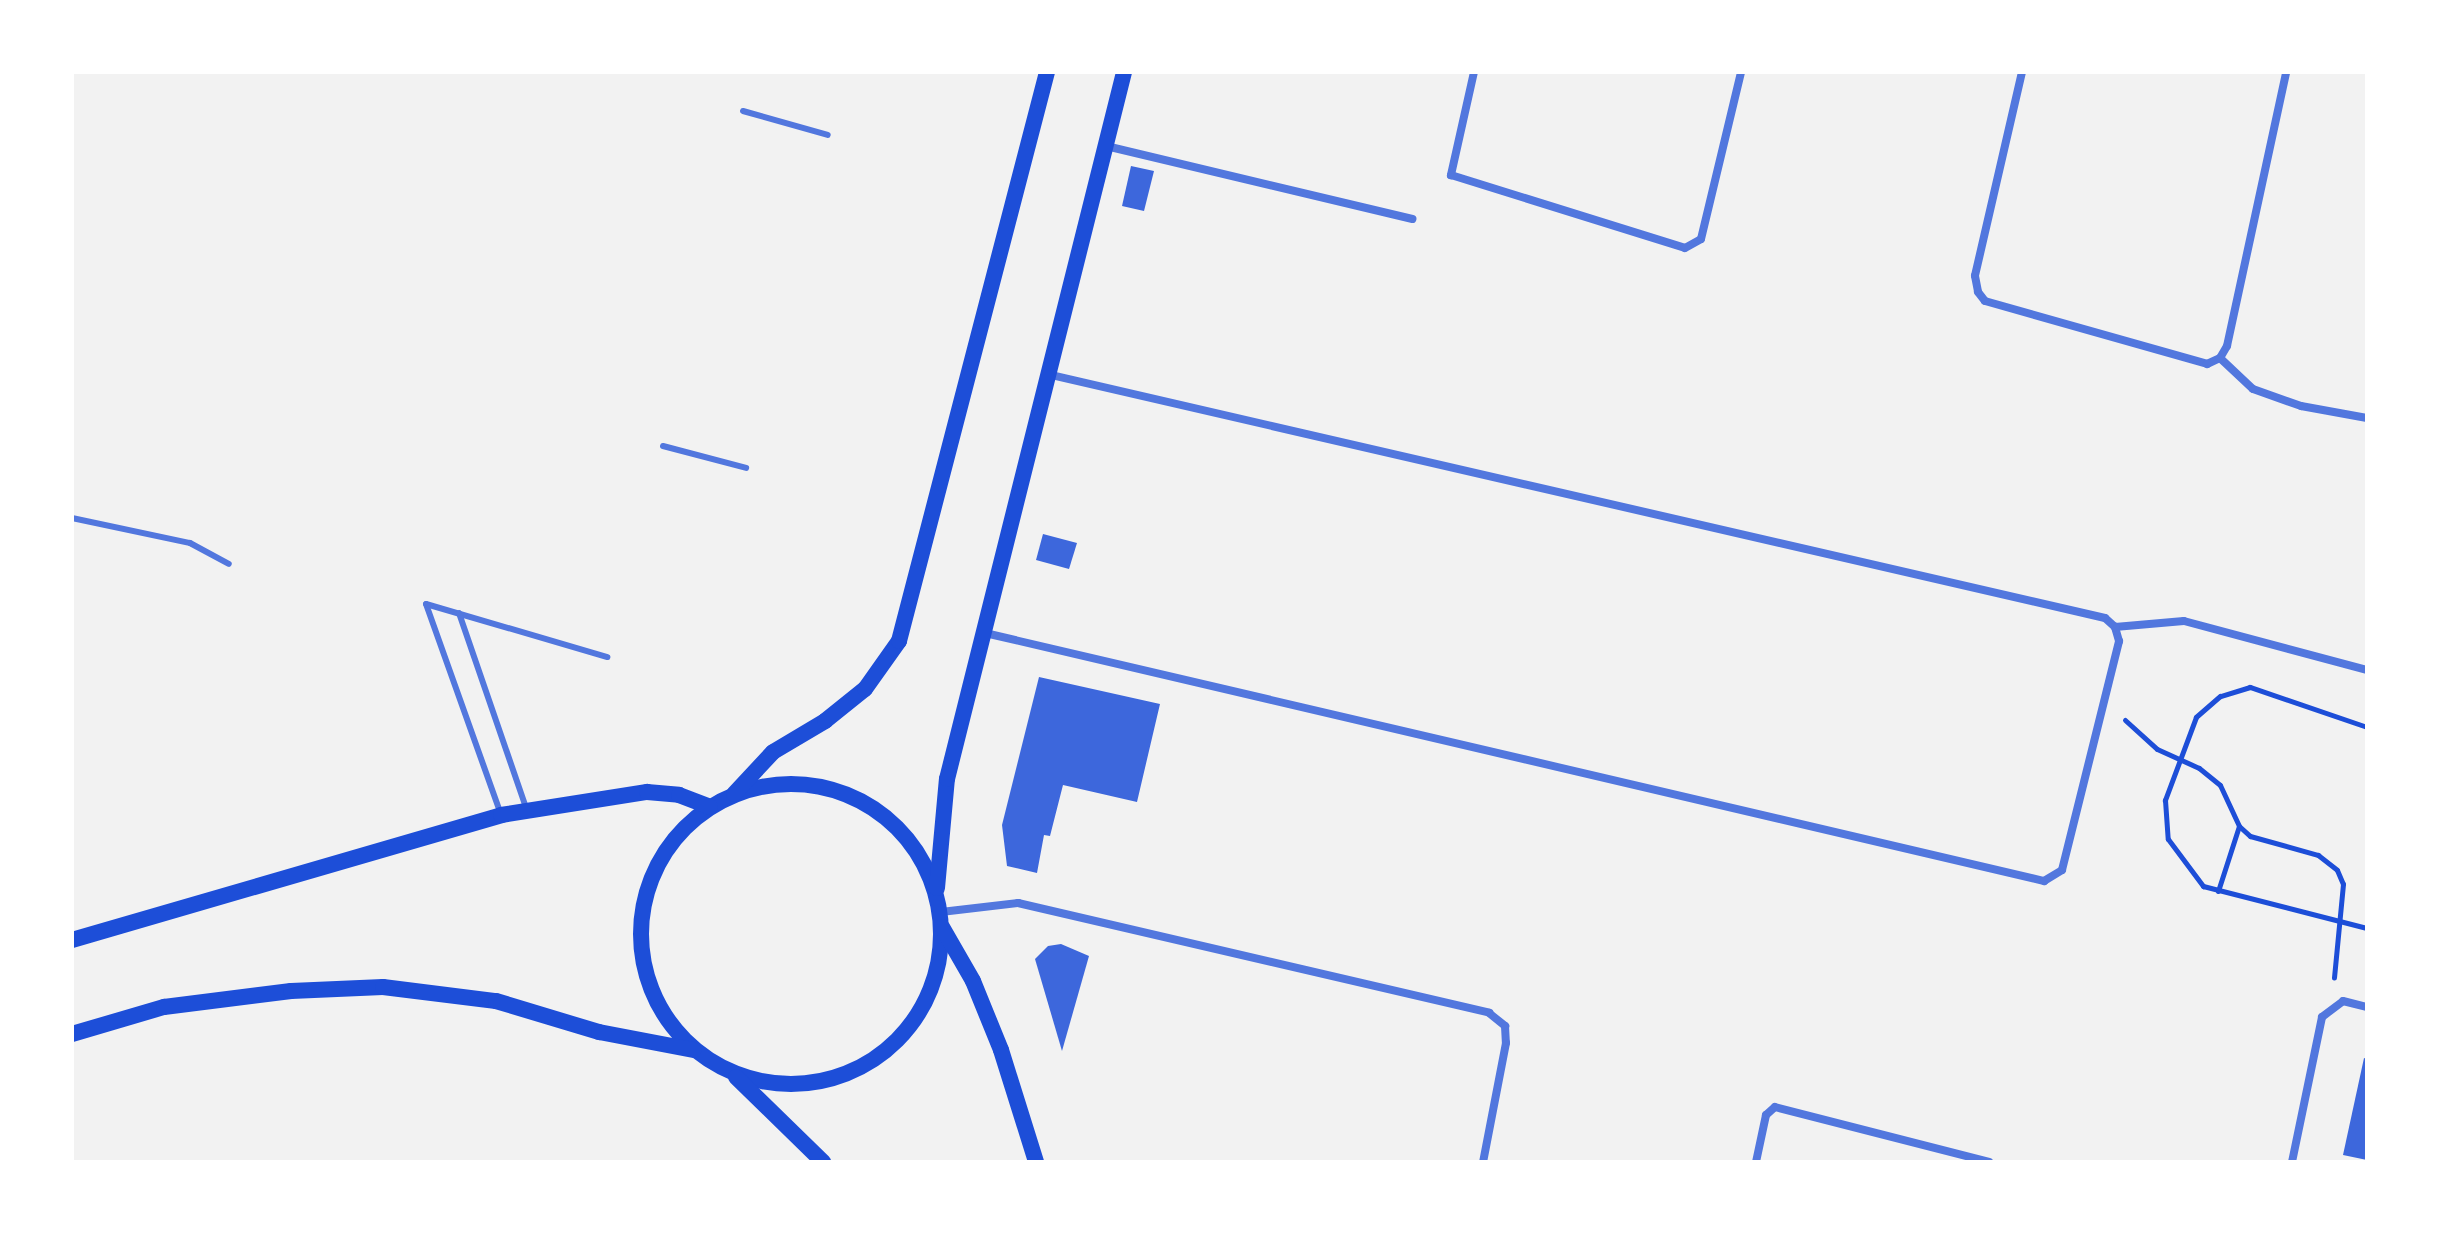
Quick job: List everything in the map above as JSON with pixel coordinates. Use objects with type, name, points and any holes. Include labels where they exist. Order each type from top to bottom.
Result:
[{"type":"main road","points":[[734,794],[773,752],[825,721],[865,689],[899,641],[1047,72]]},
{"type":"main road","points":[[735,1075],[784,1086],[834,1079],[878,1057],[913,1021],[936,977],[941,920],[937,894],[947,779],[1051,375],[1124,72]]},
{"type":"main road","points":[[823,1162],[735,1075],[693,1050],[662,1014],[643,972],[639,925],[650,879],[674,838],[710,807],[734,794],[775,784],[818,785],[858,798],[893,822],[920,855],[937,894]]},
{"type":"main road","points":[[72,940],[501,815],[647,792],[679,795],[710,807]]},
{"type":"main road","points":[[941,920],[973,981],[998,1042],[1036,1162]]},
{"type":"main road","points":[[72,1034],[164,1007],[291,991],[383,987],[496,1001],[599,1032],[693,1050]]},
{"type":"street","points":[[1474,72],[1451,175],[1685,248],[1694,248],[1701,239],[1741,72]]},
{"type":"street","points":[[2022,72],[1975,276],[1978,292],[1985,301],[2207,364],[2220,358],[2227,346],[2286,72]]},
{"type":"street","points":[[1106,146],[1412,219]]},
{"type":"street","points":[[2220,358],[2253,389],[2301,406],[2367,418]]},
{"type":"street","points":[[985,633],[2044,881],[2062,870],[2119,641],[2115,627],[2105,618],[1051,375]]},
{"type":"street","points":[[2115,627],[2184,621],[2367,670]]},
{"type":"street","points":[[941,920],[1018,903],[1489,1013],[1505,1026],[1506,1043],[1483,1162]]},
{"type":"street","points":[[2292,1162],[2322,1017],[2331,1007],[2343,1001],[2367,1007]]},
{"type":"street","points":[[1756,1162],[1766,1115],[1775,1107],[1989,1162]]},
{"type":"lane","points":[[743,111],[828,135]]},
{"type":"lane","points":[[663,446],[746,468]]},
{"type":"lane","points":[[72,518],[190,543],[229,564]]},
{"type":"lane","points":[[501,815],[426,604],[607,657]]},
{"type":"lane","points":[[459,613],[527,811]]},
{"type":"path","points":[[2367,727],[2250,687],[2220,696],[2196,717],[2165,800],[2168,839],[2188,872],[2218,891],[2367,928]]},
{"type":"path","points":[[2120,709],[2129,727],[2220,785],[2239,826],[2250,836],[2318,855],[2337,870],[2343,884],[2331,1007]]},
{"type":"path","points":[[2218,891],[2239,826]]},
{"type":"building","points":[[1131,166],[1154,171],[1144,211],[1122,206]]},
{"type":"building","points":[[1043,534],[1077,543],[1069,569],[1036,560]]},
{"type":"building","points":[[1039,677],[1160,704],[1137,802],[1063,785],[1050,836],[1044,835],[1037,873],[1007,866],[1002,825]]},
{"type":"building","points":[[1061,944],[1089,956],[1062,1051],[1035,959],[1048,946]]},
{"type":"building","points":[[2364,1058],[2367,1059],[2367,1160],[2343,1155]]}]
